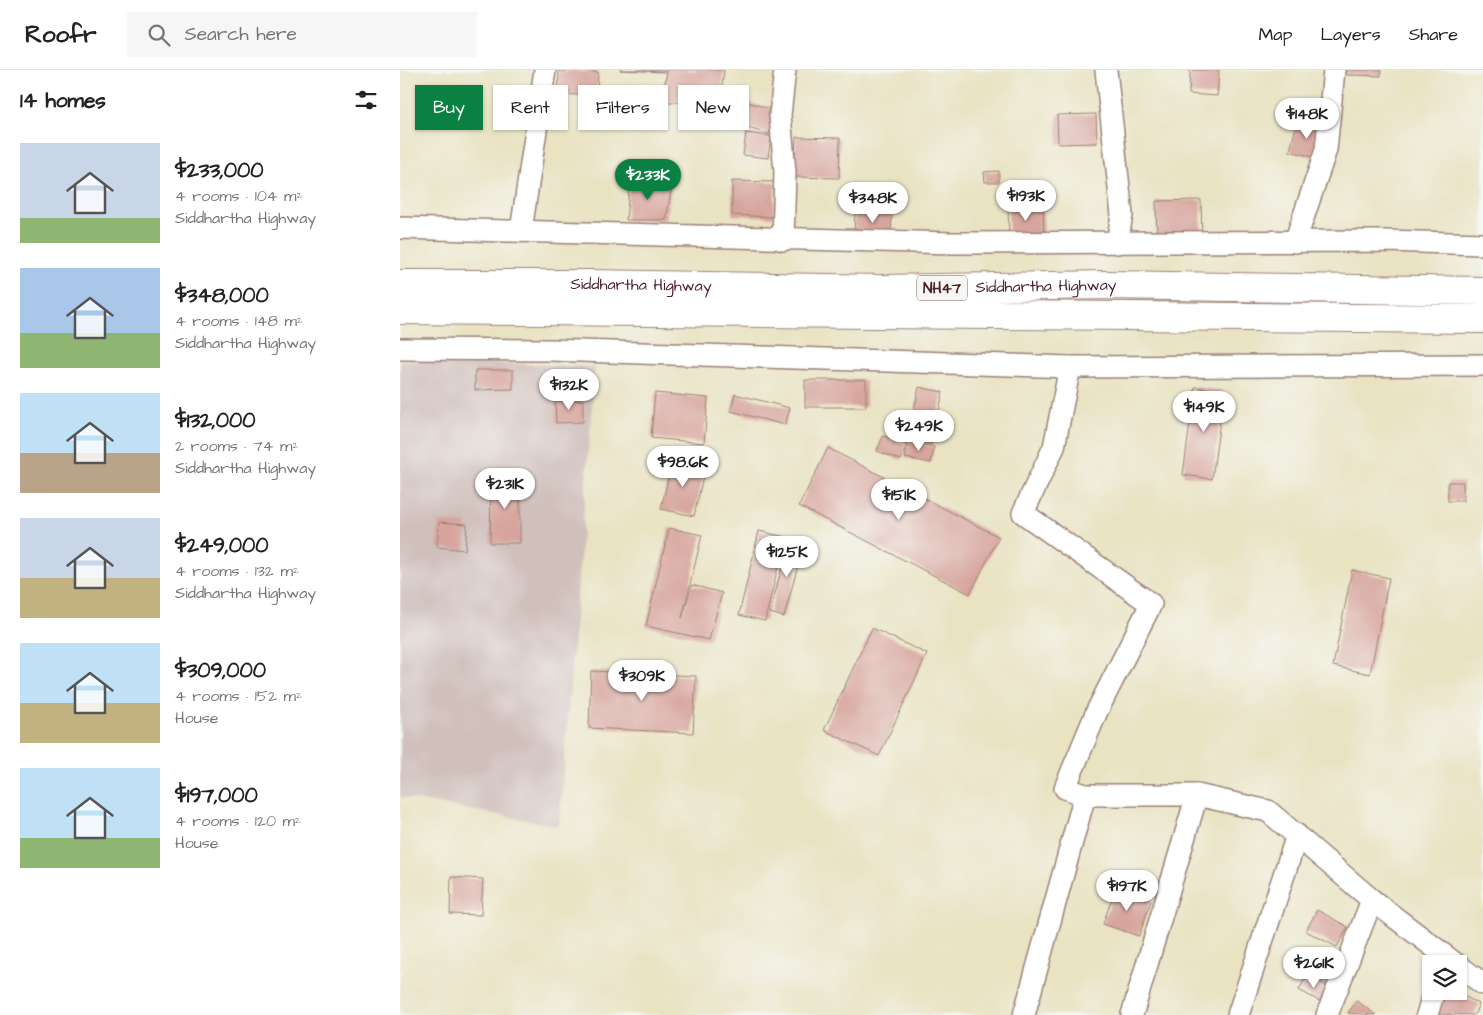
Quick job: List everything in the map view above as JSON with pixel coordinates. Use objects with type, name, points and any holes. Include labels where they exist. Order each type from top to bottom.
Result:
[{"type":"highway","name":"Siddhartha Highway","points":[[400,284],[586,284],[882,289],[1107,285],[1483,292]]},
{"type":"highway","name":"Siddhartha Highway","points":[[400,310],[1483,320]]},
{"type":"street","points":[[521,231],[545,70]]},
{"type":"street","points":[[783,240],[785,172],[780,115],[785,70]]},
{"type":"street","points":[[1106,70],[1122,215],[1117,243]]},
{"type":"street","points":[[1294,242],[1326,150],[1334,70]]},
{"type":"street","points":[[400,228],[783,240],[1483,244]]},
{"type":"street","points":[[400,349],[550,350],[1070,367],[1483,365]]},
{"type":"street","points":[[1070,367],[1054,446],[1023,513],[1151,604],[1097,711],[1065,788],[1085,795],[1197,795],[1268,811],[1372,900],[1441,955]]},
{"type":"street","points":[[1024,1015],[1085,795]]},
{"type":"street","points":[[1132,1015],[1197,795]]},
{"type":"street","points":[[1238,1015],[1297,835]]},
{"type":"street","points":[[1327,1015],[1372,900]]},
{"type":"street","points":[[1467,973],[1483,984]]},
{"type":"street","points":[[1427,1015],[1431,1000]]},
{"type":"shaded area","points":[[400,360],[595,367],[559,826],[400,797]]},
{"type":"building","points":[[620,70],[724,70],[722,85],[678,85],[678,102],[668,102],[668,85],[664,85],[667,72]]},
{"type":"building","points":[[1190,70],[1219,70],[1217,96],[1189,94]]},
{"type":"building","points":[[1347,70],[1381,70],[1381,76],[1347,75]]},
{"type":"building","points":[[559,71],[598,72],[597,85],[578,85],[578,95],[568,95],[568,85],[558,85]]},
{"type":"building","points":[[749,103],[775,110],[769,134],[749,128]]},
{"type":"building","points":[[1096,114],[1097,143],[1058,144],[1057,115]]},
{"type":"building","points":[[1297,122],[1324,128],[1317,158],[1290,151]]},
{"type":"building","points":[[746,133],[771,136],[768,158],[743,155]]},
{"type":"building","points":[[796,137],[840,138],[839,178],[794,177]]},
{"type":"building","points":[[999,171],[999,182],[985,182],[984,172]]},
{"type":"building","points":[[630,179],[672,185],[666,220],[626,220]]},
{"type":"building","points":[[732,181],[775,182],[774,217],[732,215]]},
{"type":"building","points":[[1201,200],[1202,239],[1157,240],[1156,201]]},
{"type":"building","points":[[1043,204],[1044,238],[1009,239],[1008,205]]},
{"type":"building","points":[[855,211],[892,213],[891,237],[854,235]]},
{"type":"building","points":[[475,370],[513,370],[513,389],[475,390]]},
{"type":"building","points":[[805,380],[866,380],[866,407],[805,407]]},
{"type":"building","points":[[919,387],[943,392],[932,444],[908,439]]},
{"type":"building","points":[[1195,387],[1224,391],[1212,479],[1183,475]]},
{"type":"building","points":[[655,393],[708,398],[704,443],[651,438]]},
{"type":"building","points":[[735,394],[790,408],[785,425],[731,411]]},
{"type":"building","points":[[583,400],[583,422],[556,423],[555,401]]},
{"type":"building","points":[[883,436],[907,445],[901,460],[877,451]]},
{"type":"building","points":[[908,441],[934,447],[931,463],[905,458]]},
{"type":"building","points":[[828,448],[999,537],[970,594],[799,506]]},
{"type":"building","points":[[672,461],[705,468],[694,516],[661,509]]},
{"type":"building","points":[[491,476],[520,476],[520,543],[490,543]]},
{"type":"building","points":[[1448,482],[1463,482],[1463,501],[1448,501]]},
{"type":"building","points":[[439,522],[467,524],[465,550],[437,547]]},
{"type":"building","points":[[669,528],[702,535],[682,618],[692,585],[722,593],[709,640],[646,626]]},
{"type":"building","points":[[759,531],[785,537],[765,621],[739,615]]},
{"type":"building","points":[[789,539],[804,543],[784,617],[770,613]]},
{"type":"building","points":[[1352,570],[1389,578],[1370,674],[1333,666]]},
{"type":"building","points":[[872,628],[927,654],[879,756],[824,730]]},
{"type":"building","points":[[591,671],[696,676],[693,733],[589,728]]},
{"type":"building","points":[[451,877],[483,879],[481,915],[450,914]]},
{"type":"building","points":[[1115,889],[1151,901],[1139,936],[1103,924]]},
{"type":"building","points":[[1317,910],[1348,927],[1337,947],[1306,931]]},
{"type":"building","points":[[1310,951],[1338,968],[1328,985],[1300,967]]},
{"type":"building","points":[[1307,975],[1328,987],[1321,1002],[1299,990]]},
{"type":"building","points":[[1467,998],[1479,1004],[1474,1015],[1437,1014],[1444,1000],[1467,1000]]},
{"type":"building","points":[[1357,1001],[1376,1015],[1348,1013]]}]
